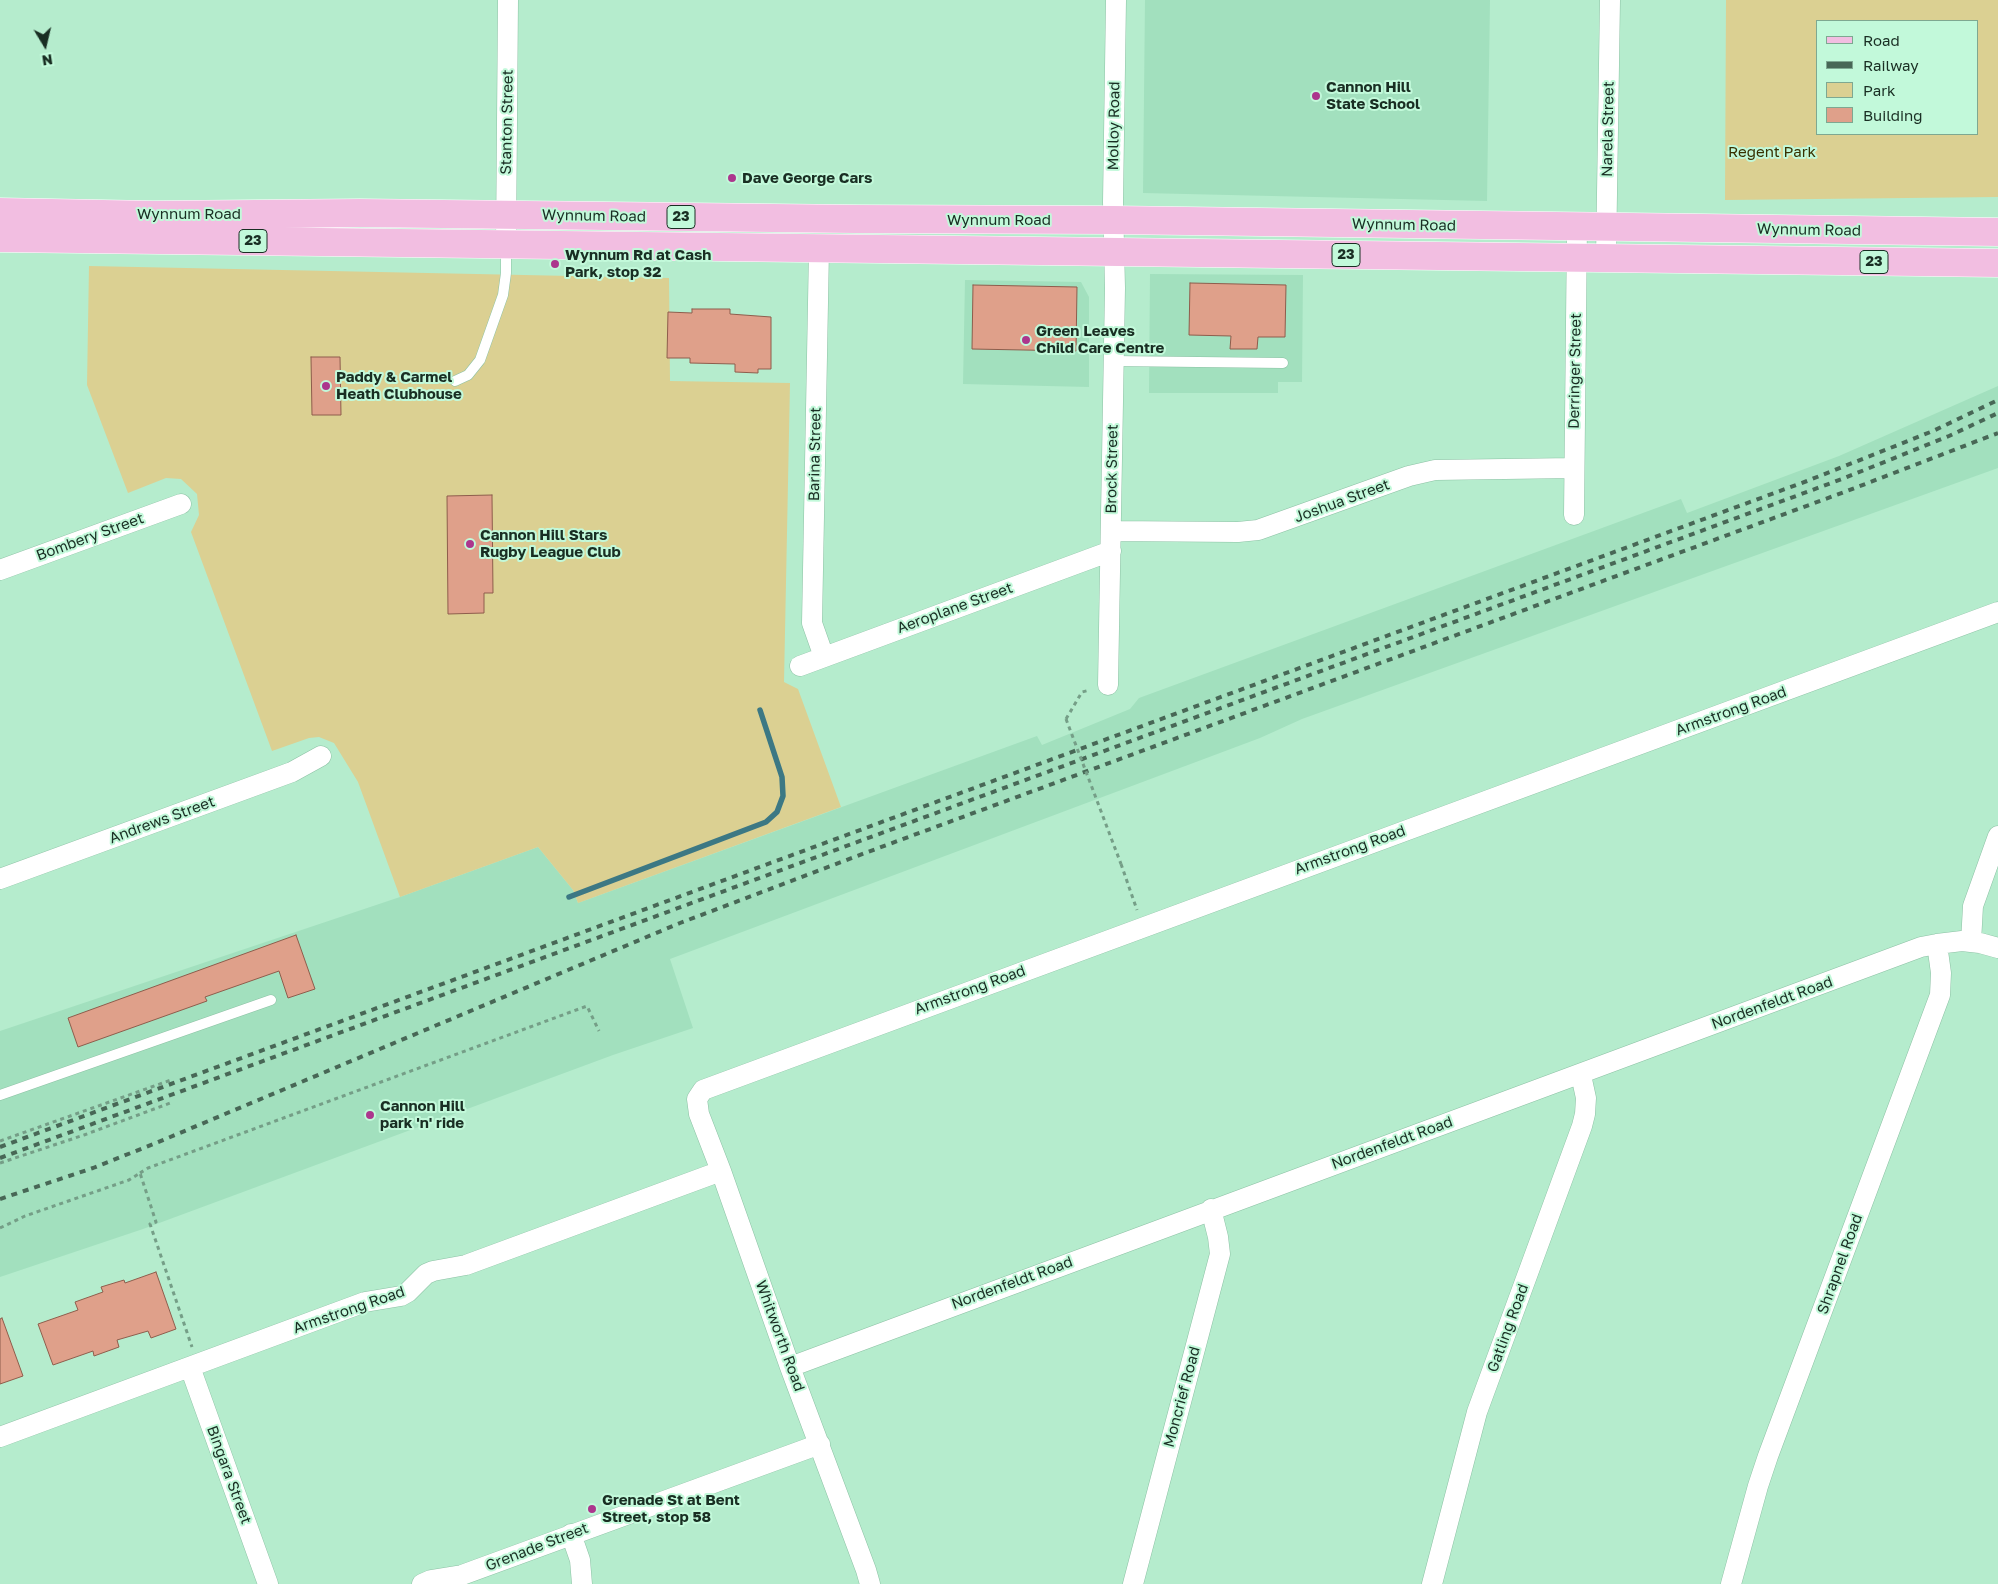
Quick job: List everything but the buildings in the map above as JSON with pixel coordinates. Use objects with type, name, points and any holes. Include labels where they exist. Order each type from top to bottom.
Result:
[{"type":"main road","name":"Wynnum Road","points":[[0,212],[153,215],[291,213],[856,220],[1113,220],[1998,232]]},
{"type":"main road","name":"Wynnum Road","points":[[0,238],[1998,263]]},
{"type":"street","name":"Stanton Street","points":[[506,244],[508,0]]},
{"type":"street","name":"Molloy Road","points":[[1114,253],[1116,0]]},
{"type":"street","name":"Narela Street","points":[[1606,258],[1610,0]]},
{"type":"street","name":"Derringer Street","points":[[1574,515],[1577,226]]},
{"type":"street","name":"Barina Street","points":[[819,248],[812,623],[824,657]]},
{"type":"street","name":"Brock Street","points":[[1108,685],[1114,253]]},
{"type":"street","name":"Joshua Street","points":[[1111,531],[1238,532],[1258,530],[1409,476],[1435,470],[1573,468]]},
{"type":"street","name":"Bombery Street","points":[[0,570],[181,504]]},
{"type":"street","name":"Aeroplane Street","points":[[800,666],[1110,551]]},
{"type":"street","name":"Armstrong Road","points":[[703,1090],[1998,612]]},
{"type":"street","name":"Andrews Street","points":[[0,879],[292,772],[321,756]]},
{"type":"street","points":[[1971,942],[1973,906],[1998,836]]},
{"type":"street","name":"Nordenfeldt Road","points":[[790,1367],[1211,1209],[1580,1075],[1921,947],[1971,942],[1998,948]]},
{"type":"street","name":"Shrapnel Road","points":[[1731,1584],[1768,1456],[1940,995],[1942,973],[1937,944]]},
{"type":"street","name":"Gatling Road","points":[[1432,1584],[1477,1412],[1584,1120],[1586,1098],[1580,1075]]},
{"type":"street","name":"Whitworth Road","points":[[703,1090],[697,1099],[697,1109],[870,1584]]},
{"type":"street","name":"Armstrong Road","points":[[0,1436],[365,1302],[401,1296],[408,1292],[426,1274],[433,1271],[466,1265],[721,1171]]},
{"type":"street","name":"Moncrief Road","points":[[1133,1584],[1220,1254],[1211,1209]]},
{"type":"street","name":"Bingara Street","points":[[190,1367],[268,1584]]},
{"type":"street","name":"Grenade Street","points":[[422,1584],[431,1580],[462,1575],[820,1444]]},
{"type":"street","points":[[571,1534],[580,1560],[582,1584]]},
{"type":"lane","points":[[455,381],[468,375],[480,360],[493,326],[503,295],[506,273],[506,244]]},
{"type":"lane","points":[[1114,361],[1283,363]]},
{"type":"lane","points":[[0,1095],[271,1000]]},
{"type":"path","points":[[1108,685],[1082,692],[1066,719],[1143,927]]},
{"type":"path","points":[[0,1228],[25,1216],[129,1180],[157,1164],[587,1006],[599,1031]]},
{"type":"path","points":[[0,1141],[171,1080]]},
{"type":"path","points":[[0,1164],[173,1102]]},
{"type":"path","points":[[140,1174],[156,1222],[150,1224],[193,1349],[190,1367]]},
{"type":"shaded area","name":"Cannon Hill State School","points":[[1145,0],[1490,0],[1487,201],[1143,193]]},
{"type":"shaded area","points":[[1150,274],[1303,275],[1302,382],[1278,382],[1278,393],[1149,393]]},
{"type":"shaded area","name":"Green Leaves Child Care Centre","points":[[965,280],[1081,282],[1089,297],[1089,387],[963,384]]},
{"type":"shaded area","points":[[1998,386],[1998,468],[1302,719],[1260,738],[670,959],[693,1028],[613,1055],[143,1229],[0,1277],[0,1031],[400,897],[538,847],[573,890],[578,903],[1037,736],[1042,745],[1130,709],[1139,698],[1681,499],[1687,513],[1839,456]]},
{"type":"green space","name":"Regent Park","points":[[1726,0],[1998,0],[1998,197],[1725,200]]},
{"type":"green space","points":[[89,266],[669,278],[670,381],[790,383],[784,682],[798,689],[841,807],[578,903],[573,890],[538,847],[400,897],[358,782],[334,743],[319,737],[309,738],[272,751],[191,532],[199,515],[197,494],[181,479],[166,478],[128,493],[87,385]]},
{"type":"waterway","points":[[569,897],[766,822],[777,812],[783,796],[782,777],[760,710]]},
{"type":"railway","points":[[0,1147],[1807,481],[1933,431],[1998,400]]},
{"type":"railway","points":[[0,1158],[1842,479],[1949,436],[1998,413]]},
{"type":"railway","points":[[0,1199],[93,1168],[156,1143],[680,923],[1847,491],[1998,433]]},
{"type":"place","name":"Cannon Hill State School","points":[[1316,96]]},
{"type":"place","name":"Dave George Cars","points":[[732,178]]},
{"type":"place","name":"Wynnum Rd at Cash Park, stop 32","points":[[555,264]]},
{"type":"place","name":"Green Leaves Child Care Centre","points":[[1026,340]]},
{"type":"place","name":"Paddy & Carmel Heath Clubhouse","points":[[326,386]]},
{"type":"place","name":"Cannon Hill Stars Rugby League Club","points":[[470,544]]},
{"type":"place","name":"Cannon Hill park 'n' ride","points":[[370,1115]]},
{"type":"place","name":"Grenade St at Bent Street, stop 58","points":[[592,1509]]}]
